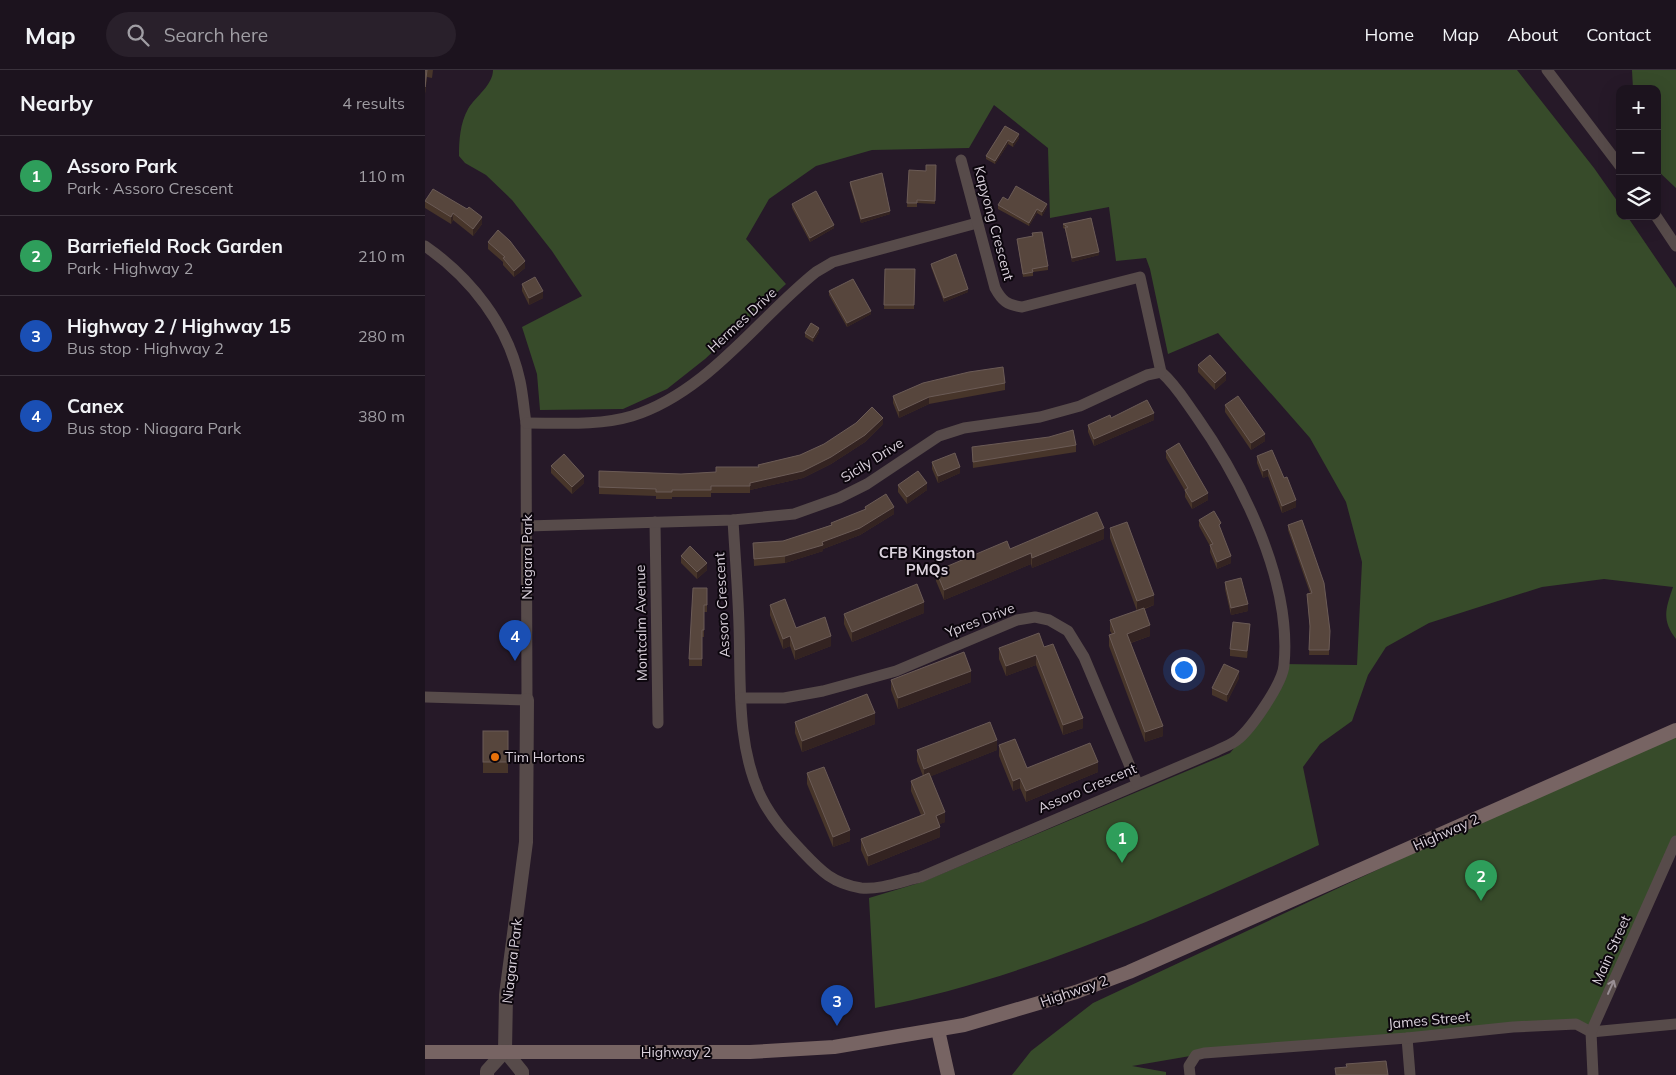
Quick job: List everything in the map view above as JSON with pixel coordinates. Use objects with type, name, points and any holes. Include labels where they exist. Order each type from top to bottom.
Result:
[{"type":"main road","name":"Highway 2","points":[[425,1052],[750,1052],[834,1047],[938,1030],[1027,1007],[1129,972],[1676,730]]},
{"type":"main road","points":[[938,1030],[948,1075]]},
{"type":"street","points":[[1547,70],[1616,161]]},
{"type":"street","name":"Kapyong Crescent","points":[[961,160],[995,288],[1001,299],[1010,305],[1022,307],[1140,278],[1161,372]]},
{"type":"street","points":[[1659,220],[1676,246]]},
{"type":"street","name":"Hermes Drive","points":[[527,424],[604,421],[632,416],[664,402],[709,371],[816,272],[833,262],[977,223]]},
{"type":"street","name":"Niagara Park","points":[[425,246],[450,263],[477,291],[506,339],[520,380],[527,424],[525,842],[506,995],[505,1051]]},
{"type":"street","name":"Sicily Drive","points":[[527,526],[733,520],[794,514],[839,498],[867,484],[939,436],[964,428],[1040,417],[1072,408],[1147,375],[1161,372]]},
{"type":"street","name":"Assoro Crescent","points":[[733,520],[739,602],[742,723],[749,762],[761,796],[775,823],[825,876],[863,888],[879,887],[921,876],[1237,740],[1262,712],[1285,667],[1283,611],[1265,546],[1241,488],[1214,442],[1172,381],[1161,372]]},
{"type":"street","name":"Montcalm Avenue","points":[[655,522],[658,723]]},
{"type":"street","name":"Ypres Drive","points":[[741,698],[784,698],[823,691],[896,671],[1017,620],[1035,617],[1049,620],[1068,631],[1084,657],[1137,783]]},
{"type":"street","points":[[425,697],[527,700]]},
{"type":"street","name":"Main Street","points":[[1593,1075],[1591,1032],[1676,841]]},
{"type":"street","name":"James Street","points":[[1189,1071],[1196,1055],[1204,1053],[1407,1038],[1513,1027],[1575,1024],[1591,1032],[1676,1024]]},
{"type":"street","points":[[1407,1038],[1410,1075]]},
{"type":"street","points":[[487,1075],[487,1071],[505,1051],[522,1072],[522,1075]]},
{"type":"green space","points":[[493,70],[1517,70],[1594,168],[1616,199],[1616,220],[1630,220],[1676,288],[1676,639],[1668,626],[1666,614],[1673,587],[1604,579],[1542,587],[1429,623],[1386,647],[1368,675],[1352,721],[1320,744],[1303,767],[1319,845],[1211,894],[1102,940],[990,979],[933,995],[875,1008],[869,898],[922,882],[1230,753],[1255,723],[1282,664],[1357,665],[1362,562],[1346,502],[1310,438],[1218,333],[1168,354],[1146,258],[1116,261],[1109,207],[1050,218],[1048,148],[994,105],[969,148],[872,150],[816,166],[769,199],[746,239],[786,284],[705,359],[667,389],[623,409],[540,410],[537,374],[522,327],[582,296],[552,251],[512,200],[486,175],[465,163],[459,156],[459,144],[465,114],[487,86]]},
{"type":"green space","points":[[1632,70],[1676,70],[1676,188],[1661,174],[1661,85],[1633,85]]},
{"type":"green space","points":[[1676,730],[1676,841],[1591,1032],[1575,1024],[1196,1055],[1132,1066],[1166,1072],[1166,1075],[1012,1075],[1031,1051],[1093,1003]]},
{"type":"building","points":[[425,70],[427,70],[425,87]]},
{"type":"building","points":[[1005,126],[1019,134],[1013,143],[1008,140],[995,161],[986,156]]},
{"type":"building","points":[[926,165],[936,165],[935,201],[917,200],[917,203],[907,203],[909,170],[926,171]]},
{"type":"building","points":[[882,173],[890,211],[861,219],[850,182]]},
{"type":"building","points":[[1016,186],[1047,204],[1042,212],[1037,209],[1029,223],[998,205],[1003,197],[1008,200]]},
{"type":"building","points":[[433,189],[467,209],[469,207],[482,217],[473,229],[453,213],[451,217],[425,201]]},
{"type":"building","points":[[816,191],[834,225],[810,238],[792,204]]},
{"type":"building","points":[[1091,218],[1099,252],[1072,258],[1065,227],[1068,227],[1063,224]]},
{"type":"building","points":[[498,230],[510,241],[525,261],[514,271],[503,258],[505,257],[488,242]]},
{"type":"building","points":[[1042,232],[1048,266],[1032,269],[1033,272],[1023,274],[1017,239],[1033,236],[1032,233]]},
{"type":"building","points":[[956,254],[968,289],[944,298],[931,264]]},
{"type":"building","points":[[885,269],[915,269],[914,305],[884,305]]},
{"type":"building","points":[[535,277],[543,291],[529,298],[522,284]]},
{"type":"building","points":[[853,279],[871,311],[847,323],[829,291]]},
{"type":"building","points":[[811,323],[819,328],[813,338],[805,333]]},
{"type":"building","points":[[1210,355],[1226,373],[1215,383],[1198,365]]},
{"type":"building","points":[[1003,367],[1005,383],[929,397],[899,411],[893,396],[923,383],[969,372]]},
{"type":"building","points":[[1238,396],[1265,434],[1251,443],[1225,405]]},
{"type":"building","points":[[1147,400],[1154,413],[1094,439],[1088,425],[1110,415],[1111,418]]},
{"type":"building","points":[[872,407],[883,418],[865,435],[831,457],[803,471],[750,483],[750,486],[711,486],[711,490],[656,492],[656,489],[599,487],[599,471],[681,474],[716,472],[716,467],[759,467],[758,465],[800,455],[824,444],[856,423]]},
{"type":"building","points":[[1073,430],[1076,445],[973,462],[972,447],[1049,437]]},
{"type":"building","points":[[1179,443],[1208,493],[1192,502],[1185,490],[1188,488],[1166,451]]},
{"type":"building","points":[[1272,450],[1284,478],[1287,477],[1296,500],[1282,506],[1268,469],[1263,471],[1257,456]]},
{"type":"building","points":[[955,453],[960,467],[938,476],[932,462]]},
{"type":"building","points":[[564,454],[584,476],[572,487],[551,466]]},
{"type":"building","points":[[918,471],[927,483],[907,497],[898,485]]},
{"type":"building","points":[[886,494],[894,507],[860,528],[822,542],[823,545],[785,556],[754,559],[753,543],[783,541],[832,525],[831,523],[866,509],[865,507]]},
{"type":"building","points":[[1214,511],[1221,523],[1219,525],[1231,556],[1217,562],[1210,545],[1213,544],[1199,520]]},
{"type":"building","points":[[1097,512],[1104,528],[1032,558],[1031,553],[944,590],[936,571],[1007,541],[1010,549]]},
{"type":"building","points":[[1302,520],[1324,583],[1330,631],[1329,650],[1309,650],[1310,626],[1307,594],[1312,593],[1288,525]]},
{"type":"building","points":[[1127,522],[1154,595],[1137,601],[1110,528]]},
{"type":"building","points":[[690,546],[707,563],[697,572],[681,556]]},
{"type":"building","points":[[1241,578],[1248,604],[1231,608],[1225,582]]},
{"type":"building","points":[[917,584],[924,602],[852,632],[844,614]]},
{"type":"building","points":[[693,588],[707,588],[707,605],[704,605],[704,630],[702,630],[702,659],[689,659]]},
{"type":"building","points":[[785,599],[796,628],[825,617],[831,636],[795,650],[790,636],[783,639],[770,605]]},
{"type":"building","points":[[1144,608],[1150,625],[1127,634],[1163,726],[1145,732],[1109,635],[1115,633],[1110,620]]},
{"type":"building","points":[[1233,622],[1250,624],[1247,651],[1230,649]]},
{"type":"building","points":[[1039,633],[1044,647],[1053,644],[1083,718],[1063,725],[1036,655],[1006,666],[999,648]]},
{"type":"building","points":[[964,652],[971,671],[898,698],[891,680]]},
{"type":"building","points":[[1224,664],[1239,671],[1227,695],[1212,688]]},
{"type":"building","points":[[867,694],[875,713],[802,741],[795,722]]},
{"type":"building","points":[[990,722],[997,740],[924,769],[917,750]]},
{"type":"building","name":"Tim Hortons","points":[[483,731],[508,731],[508,762],[483,762]]},
{"type":"building","points":[[1015,739],[1027,768],[1090,743],[1098,762],[1026,791],[1020,778],[1013,781],[999,745]]},
{"type":"building","points":[[824,767],[850,830],[833,837],[807,773]]},
{"type":"building","points":[[929,773],[945,812],[936,816],[940,827],[868,856],[861,839],[925,814],[911,781]]},
{"type":"building","points":[[1386,1061],[1388,1075],[1336,1075],[1335,1068],[1347,1067],[1346,1064]]},
{"type":"place","name":"Canex","points":[[515,661]]},
{"type":"place","name":"Tim Hortons","points":[[495,757]]},
{"type":"place","name":"Assoro Park","points":[[1122,863]]},
{"type":"place","name":"Barriefield Rock Garden","points":[[1481,901]]},
{"type":"place","name":"Highway 2 / Highway 15","points":[[837,1026]]},
{"type":"district","name":"CFB Kingston PMQs","points":[[927,560]]}]
